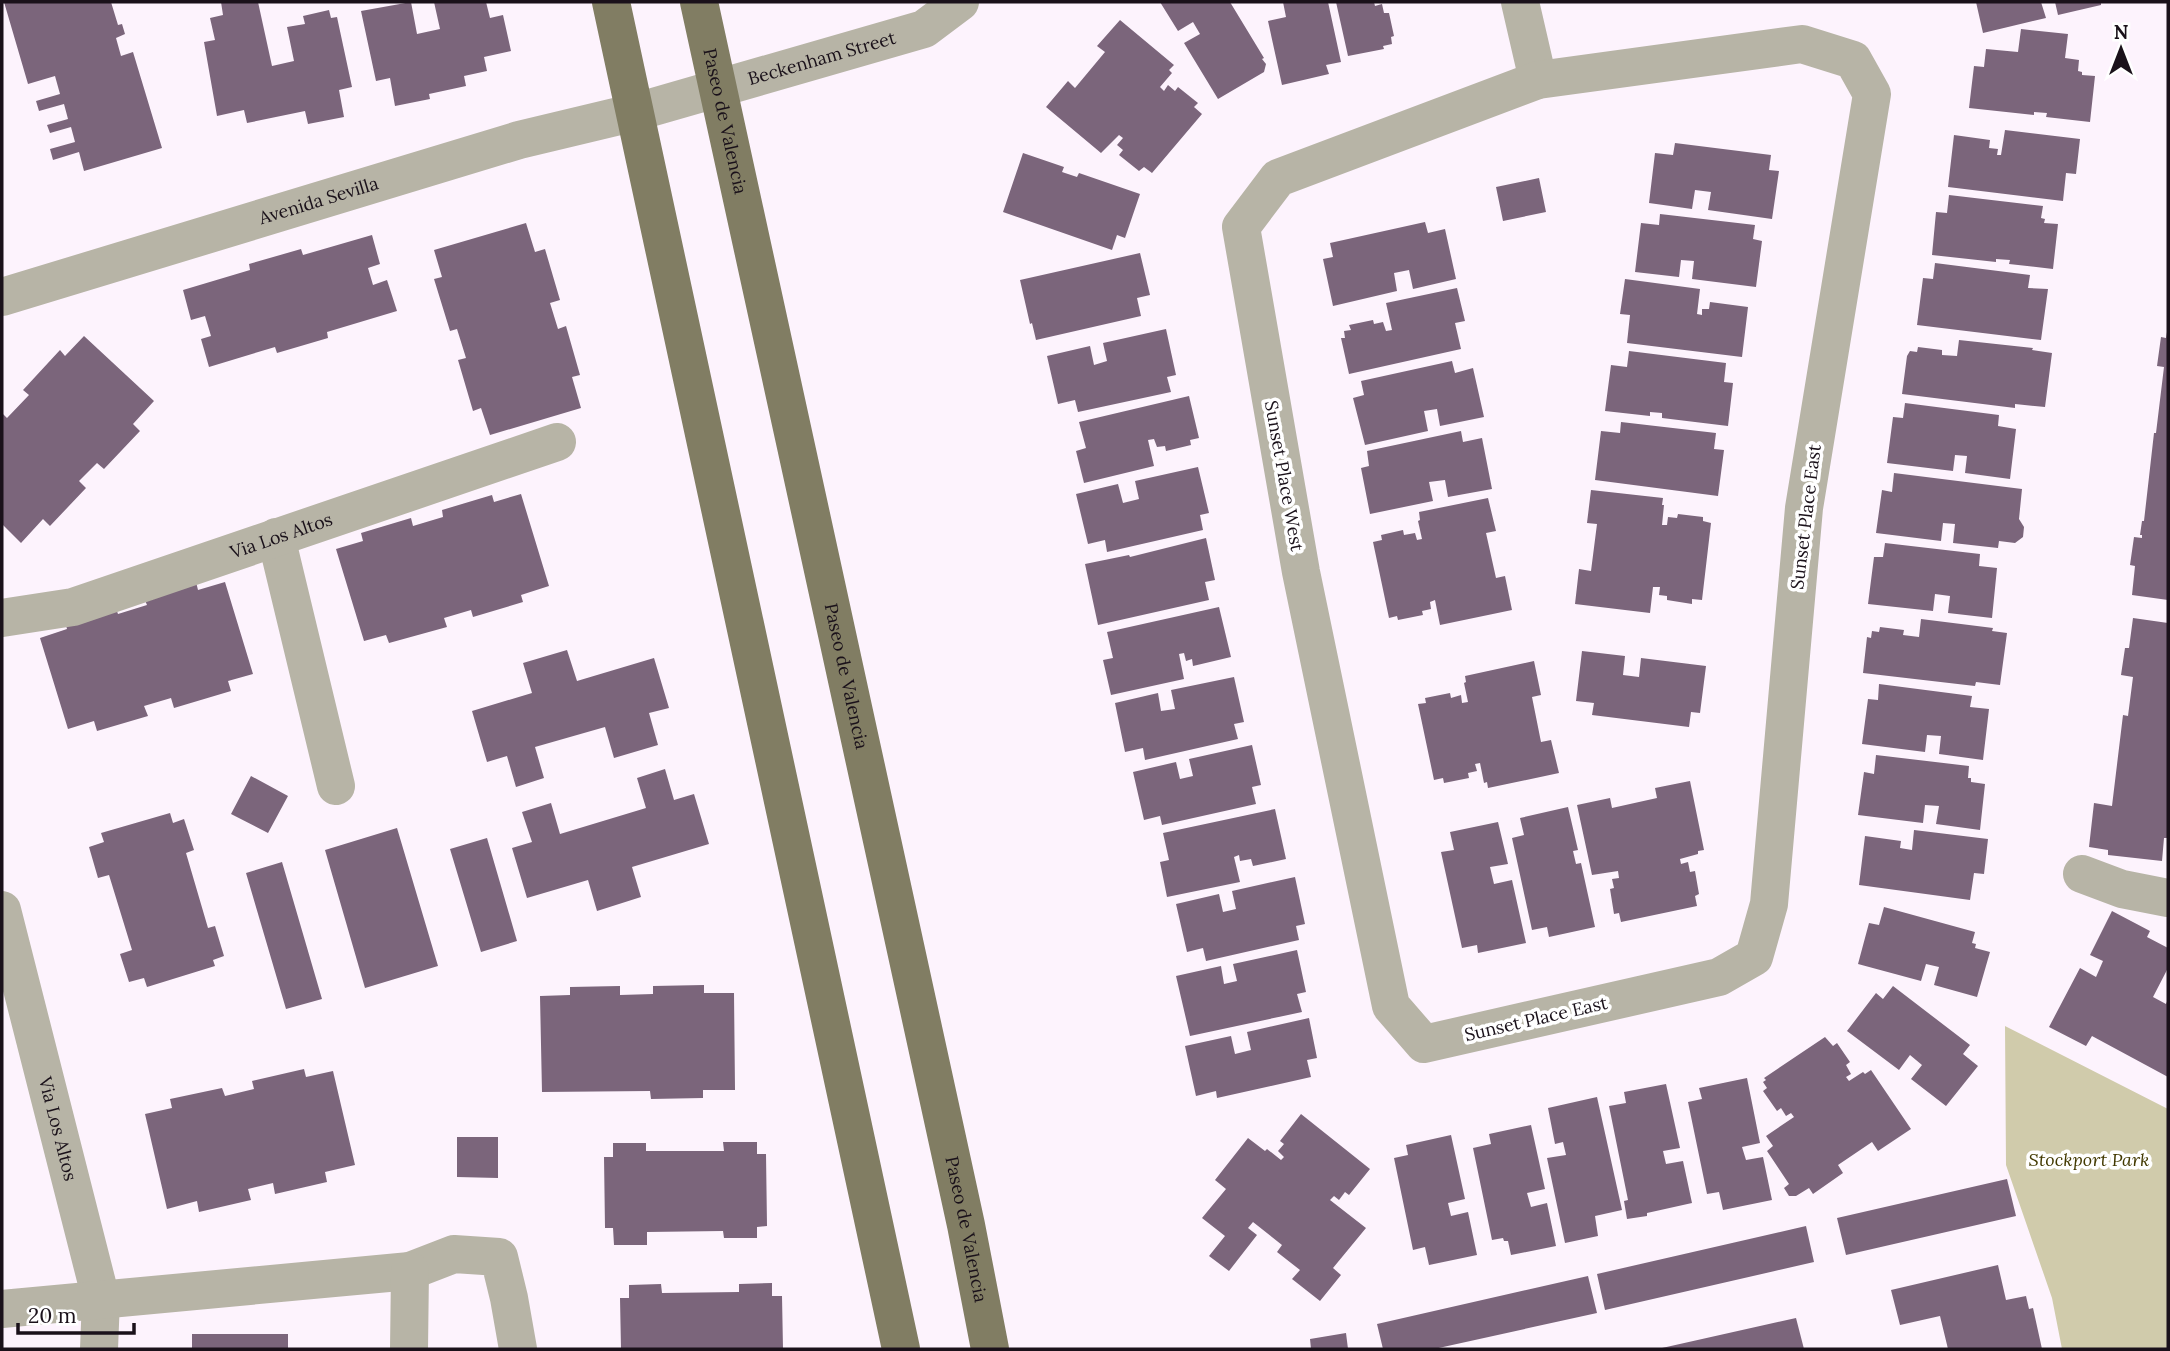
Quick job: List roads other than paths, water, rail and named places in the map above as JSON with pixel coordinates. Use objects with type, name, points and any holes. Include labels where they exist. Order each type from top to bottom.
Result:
[{"type":"main road","points":[[611,2],[901,1349]]},
{"type":"main road","name":"Paseo de Valencia","points":[[699,2],[966,1225],[990,1349]]},
{"type":"street","name":"Beckenham Street","points":[[636,111],[924,29],[960,2]]},
{"type":"street","points":[[1520,2],[1538,80]]},
{"type":"street","name":"Sunset Place East","points":[[1424,1044],[1719,977],[1754,957],[1769,904],[1804,508],[1872,94],[1853,60],[1801,44],[1538,80]]},
{"type":"street","name":"Sunset Place West","points":[[1424,1044],[1391,1006],[1301,572],[1241,226],[1278,178],[1538,80]]},
{"type":"street","name":"Avenida Sevilla","points":[[2,297],[519,141],[636,111]]},
{"type":"street","name":"Via Los Altos","points":[[2,618],[73,607],[557,442]]},
{"type":"street","points":[[276,537],[336,786]]},
{"type":"street","points":[[2082,874],[2122,889],[2168,898]]},
{"type":"street","name":"Via Los Altos","points":[[2,910],[102,1299],[99,1349]]},
{"type":"street","points":[[2,1310],[410,1272],[454,1254],[499,1257],[518,1349]]},
{"type":"street","points":[[409,1349],[410,1272]]},
{"type":"park label","name":"Stockport Park","points":[[2089,1160]]}]
